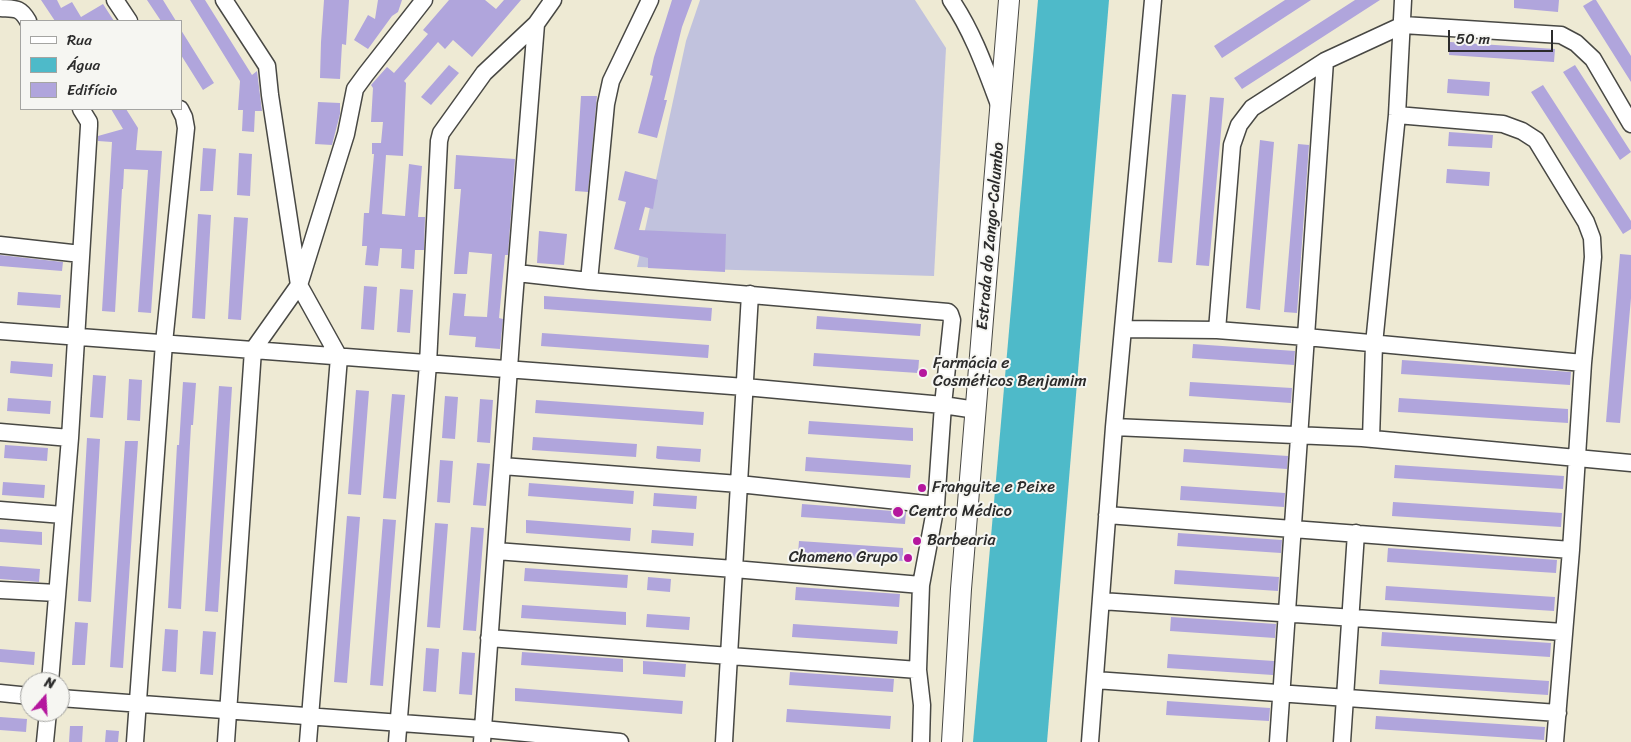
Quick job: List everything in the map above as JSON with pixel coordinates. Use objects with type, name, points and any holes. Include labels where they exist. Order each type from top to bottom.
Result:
[{"type":"main road","name":"Estrada do Zango-Calumbo","points":[[952,742],[962,589],[1002,110],[1009,0]]},
{"type":"street","points":[[115,0],[128,20]]},
{"type":"street","points":[[224,0],[268,66],[270,95],[299,285],[339,357],[308,742]]},
{"type":"street","points":[[226,742],[253,350],[299,285],[346,134],[355,90],[424,0]]},
{"type":"street","points":[[397,742],[428,364],[438,148],[441,133],[484,72],[536,24],[553,0]]},
{"type":"street","points":[[589,281],[606,104],[611,81],[650,0]]},
{"type":"street","points":[[951,0],[975,44],[1002,110]]},
{"type":"street","points":[[1090,742],[1106,515],[1153,0]]},
{"type":"street","points":[[1371,439],[1374,344],[1397,115],[1404,0]]},
{"type":"street","points":[[0,8],[19,10],[27,20]]},
{"type":"street","points":[[483,735],[536,24]]},
{"type":"street","points":[[1217,330],[1232,145],[1238,125],[1252,108],[1325,61],[1403,25],[1561,35],[1576,43],[1593,59],[1631,124]]},
{"type":"street","points":[[1278,742],[1325,61]]},
{"type":"street","points":[[51,672],[70,438],[89,126],[82,110]]},
{"type":"street","points":[[135,742],[164,344],[186,128],[180,110]]},
{"type":"street","points":[[1397,115],[1503,124],[1522,131],[1536,140],[1586,222],[1592,238],[1593,257],[1583,363],[1571,550],[1555,742]]},
{"type":"street","points":[[0,245],[81,254]]},
{"type":"street","points":[[517,273],[948,312],[950,314],[952,320],[943,405],[936,505],[921,585],[918,670],[922,706],[921,742]]},
{"type":"street","points":[[724,742],[750,294]]},
{"type":"street","points":[[1123,329],[1217,330],[1583,363]]},
{"type":"street","points":[[0,331],[745,387],[943,405],[976,410]]},
{"type":"street","points":[[1114,426],[1371,439],[1631,464]]},
{"type":"street","points":[[0,432],[70,438]]},
{"type":"street","points":[[502,466],[739,484],[936,505]]},
{"type":"street","points":[[0,510],[63,515]]},
{"type":"street","points":[[1106,515],[1571,550]]},
{"type":"street","points":[[1342,742],[1356,533]]},
{"type":"street","points":[[496,551],[921,585]]},
{"type":"street","points":[[0,590],[57,593]]},
{"type":"street","points":[[1101,601],[1564,632]]},
{"type":"street","points":[[490,638],[918,670]]},
{"type":"street","points":[[1095,680],[1558,714]]},
{"type":"street","points":[[0,693],[20,695]]},
{"type":"street","points":[[70,699],[399,723],[483,735],[620,742]]},
{"type":"street","points":[[45,742],[47,722]]},
{"type":"shaded area","points":[[700,0],[915,0],[946,48],[934,276],[637,267],[686,41]]},
{"type":"water","points":[[1038,0],[1109,0],[1047,742],[973,742]]},
{"type":"building","points":[[41,0],[57,0],[61,8],[72,2],[81,17],[103,4],[113,20],[54,20]]},
{"type":"building","points":[[147,0],[163,0],[175,20],[160,20]]},
{"type":"building","points":[[190,0],[205,0],[252,75],[257,71],[262,111],[255,111],[254,132],[242,131],[243,110],[238,110],[240,81]]},
{"type":"building","points":[[324,0],[349,0],[346,45],[342,44],[340,79],[320,78]]},
{"type":"building","points":[[378,0],[402,0],[398,12],[392,16],[368,49],[354,40],[368,15],[375,19]]},
{"type":"building","points":[[449,0],[485,0],[496,9],[504,0],[521,0],[472,57],[453,40],[445,49],[438,42],[404,81],[406,83],[403,156],[386,155],[382,214],[405,216],[409,164],[422,166],[418,217],[425,217],[424,250],[415,250],[414,269],[401,268],[402,249],[380,248],[378,266],[365,265],[367,246],[362,246],[364,213],[369,213],[374,154],[372,154],[372,143],[381,143],[383,122],[371,122],[373,88],[371,85],[387,67],[394,73],[428,34],[423,30]]},
{"type":"building","points":[[672,0],[692,0],[682,27],[664,100],[667,100],[657,138],[638,133],[653,76],[650,75],[654,57]]},
{"type":"building","points":[[1285,0],[1311,0],[1222,58],[1214,46]]},
{"type":"building","points":[[1355,0],[1380,0],[1242,89],[1234,78]]},
{"type":"building","points":[[1514,0],[1559,0],[1558,12],[1514,8]]},
{"type":"building","points":[[1596,0],[1631,56],[1631,82],[1583,6]]},
{"type":"building","points":[[182,32],[214,83],[203,90],[182,57]]},
{"type":"building","points":[[1450,42],[1555,49],[1554,62],[1449,55]]},
{"type":"building","points":[[449,65],[459,73],[431,105],[421,97]]},
{"type":"building","points":[[1575,65],[1631,152],[1620,160],[1563,72]]},
{"type":"building","points":[[1448,79],[1490,82],[1489,96],[1447,93]]},
{"type":"building","points":[[1543,85],[1631,221],[1631,229],[1623,234],[1531,92]]},
{"type":"building","points":[[1172,94],[1186,95],[1172,263],[1158,262]]},
{"type":"building","points":[[581,96],[597,96],[588,192],[575,191]]},
{"type":"building","points":[[1210,97],[1224,98],[1209,266],[1196,265]]},
{"type":"building","points":[[318,102],[340,103],[340,114],[332,145],[315,144]]},
{"type":"building","points":[[112,110],[127,110],[138,128],[136,150],[162,151],[151,313],[138,312],[148,170],[124,169],[115,312],[102,311],[112,142],[98,141],[98,136],[123,129]]},
{"type":"building","points":[[1449,132],[1493,135],[1492,148],[1448,146]]},
{"type":"building","points":[[1260,140],[1274,142],[1260,310],[1246,308]]},
{"type":"building","points":[[1298,144],[1309,145],[1297,313],[1284,312]]},
{"type":"building","points":[[203,148],[216,149],[213,191],[200,191]]},
{"type":"building","points":[[239,153],[252,154],[250,196],[237,195]]},
{"type":"building","points":[[456,155],[515,159],[508,255],[505,255],[499,318],[503,319],[500,349],[475,347],[476,337],[449,335],[453,293],[466,294],[464,316],[487,317],[492,254],[469,252],[467,274],[454,274],[461,189],[454,189]]},
{"type":"building","points":[[1447,169],[1490,172],[1489,186],[1446,183]]},
{"type":"building","points":[[625,171],[658,180],[653,209],[645,207],[639,230],[726,234],[725,272],[648,268],[648,258],[614,249],[626,202],[618,200]]},
{"type":"building","points":[[198,214],[211,215],[205,319],[192,318]]},
{"type":"building","points":[[234,217],[248,218],[241,320],[228,319]]},
{"type":"building","points":[[539,231],[567,234],[564,265],[537,263]]},
{"type":"building","points":[[1620,254],[1631,255],[1631,298],[1620,423],[1606,422]]},
{"type":"building","points":[[0,255],[63,262],[62,271],[0,266]]},
{"type":"building","points":[[364,286],[377,287],[374,330],[361,329]]},
{"type":"building","points":[[400,289],[413,290],[410,333],[397,332]]},
{"type":"building","points":[[18,292],[61,295],[60,308],[17,305]]},
{"type":"building","points":[[544,296],[712,308],[711,321],[544,309]]},
{"type":"building","points":[[817,316],[921,324],[920,336],[816,329]]},
{"type":"building","points":[[542,333],[709,345],[708,358],[541,346]]},
{"type":"building","points":[[1193,344],[1295,351],[1294,365],[1192,358]]},
{"type":"building","points":[[814,353],[919,360],[918,373],[813,366]]},
{"type":"building","points":[[1402,360],[1571,372],[1570,385],[1401,374]]},
{"type":"building","points":[[11,361],[53,364],[52,377],[10,373]]},
{"type":"building","points":[[93,375],[106,376],[103,418],[90,417]]},
{"type":"building","points":[[129,379],[142,380],[140,421],[127,420]]},
{"type":"building","points":[[183,382],[196,383],[193,425],[191,425],[181,609],[168,608],[177,445],[179,445]]},
{"type":"building","points":[[1190,382],[1292,388],[1291,403],[1189,396]]},
{"type":"building","points":[[219,386],[232,387],[218,612],[205,611]]},
{"type":"building","points":[[356,390],[369,391],[361,495],[348,494]]},
{"type":"building","points":[[392,394],[405,395],[396,499],[383,498]]},
{"type":"building","points":[[445,396],[458,397],[455,439],[442,438]]},
{"type":"building","points":[[8,398],[51,401],[50,414],[7,411]]},
{"type":"building","points":[[1399,398],[1568,409],[1568,423],[1398,412]]},
{"type":"building","points":[[480,399],[493,400],[490,443],[477,442]]},
{"type":"building","points":[[536,400],[704,412],[703,425],[535,413]]},
{"type":"building","points":[[809,421],[913,428],[913,441],[808,434]]},
{"type":"building","points":[[533,437],[637,444],[636,457],[532,450]]},
{"type":"building","points":[[87,438],[100,439],[91,602],[78,601]]},
{"type":"building","points":[[125,441],[138,441],[123,668],[110,667]]},
{"type":"building","points":[[5,445],[48,448],[47,461],[4,458]]},
{"type":"building","points":[[657,446],[701,449],[700,462],[658,459],[656,458]]},
{"type":"building","points":[[1184,449],[1288,456],[1287,469],[1183,462]]},
{"type":"building","points":[[806,457],[911,465],[910,478],[805,471]]},
{"type":"building","points":[[440,460],[453,461],[450,503],[437,502]]},
{"type":"building","points":[[477,463],[490,464],[486,506],[473,505]]},
{"type":"building","points":[[1395,465],[1564,476],[1563,489],[1394,478]]},
{"type":"building","points":[[3,482],[45,485],[44,498],[2,495]]},
{"type":"building","points":[[529,483],[634,491],[633,504],[528,496]]},
{"type":"building","points":[[1181,486],[1285,493],[1284,507],[1180,500]]},
{"type":"building","points":[[654,493],[697,496],[696,509],[653,506]]},
{"type":"building","points":[[1393,502],[1562,513],[1561,527],[1392,516]]},
{"type":"building","points":[[802,504],[906,512],[905,524],[801,517]]},
{"type":"building","points":[[347,516],[360,517],[347,683],[334,682]]},
{"type":"building","points":[[383,519],[396,520],[383,686],[370,685]]},
{"type":"building","points":[[526,520],[631,528],[630,541],[526,533]]},
{"type":"building","points":[[435,523],[448,524],[440,628],[427,627]]},
{"type":"building","points":[[471,527],[484,528],[476,631],[463,630]]},
{"type":"building","points":[[0,529],[42,532],[42,545],[0,542]]},
{"type":"building","points":[[652,530],[694,533],[693,546],[651,543]]},
{"type":"building","points":[[1178,533],[1282,540],[1281,553],[1177,546]]},
{"type":"building","points":[[799,541],[903,548],[903,561],[798,554]]},
{"type":"building","points":[[1388,548],[1557,560],[1556,573],[1387,562]]},
{"type":"building","points":[[0,566],[40,569],[39,582],[0,579]]},
{"type":"building","points":[[525,568],[628,575],[627,588],[524,581]]},
{"type":"building","points":[[1175,570],[1279,577],[1278,591],[1174,584]]},
{"type":"building","points":[[648,577],[671,579],[670,592],[647,590]]},
{"type":"building","points":[[1386,586],[1555,597],[1554,611],[1385,600]]},
{"type":"building","points":[[796,587],[900,594],[899,607],[795,600]]},
{"type":"building","points":[[522,605],[626,612],[626,625],[521,618]]},
{"type":"building","points":[[647,614],[690,617],[689,630],[646,627]]},
{"type":"building","points":[[1171,617],[1276,624],[1275,638],[1170,631]]},
{"type":"building","points":[[75,622],[88,623],[85,665],[72,665]]},
{"type":"building","points":[[793,624],[898,631],[897,644],[792,637]]},
{"type":"building","points":[[165,629],[178,630],[176,672],[162,671]]},
{"type":"building","points":[[203,631],[216,632],[213,675],[200,674]]},
{"type":"building","points":[[1382,632],[1551,643],[1550,657],[1381,646]]},
{"type":"building","points":[[426,648],[439,649],[436,692],[423,691]]},
{"type":"building","points":[[0,649],[35,652],[34,665],[0,662]]},
{"type":"building","points":[[462,652],[475,653],[472,695],[459,694]]},
{"type":"building","points":[[522,652],[623,659],[623,672],[521,665]]},
{"type":"building","points":[[1168,654],[1274,661],[1273,675],[1167,668]]},
{"type":"building","points":[[643,661],[686,664],[685,677],[643,674]]},
{"type":"building","points":[[1380,670],[1549,681],[1548,695],[1379,684]]},
{"type":"building","points":[[790,672],[894,679],[893,692],[789,685]]},
{"type":"building","points":[[515,688],[683,701],[682,714],[515,701]]},
{"type":"building","points":[[1167,701],[1270,708],[1269,721],[1166,715]]},
{"type":"building","points":[[787,709],[891,716],[890,729],[786,722]]},
{"type":"building","points":[[1376,716],[1545,727],[1544,740],[1375,729]]},
{"type":"building","points":[[0,717],[20,718],[20,722],[27,722],[26,732],[0,730]]},
{"type":"building","points":[[70,726],[83,726],[82,742],[69,742]]},
{"type":"building","points":[[106,730],[119,731],[118,742],[105,742]]},
{"type":"place","name":"Farmácia e Cosméticos Benjamim","points":[[923,373]]},
{"type":"place","name":"Franguite e Peixe","points":[[922,488]]},
{"type":"place","name":"Centro Médico","points":[[898,512]]},
{"type":"place","name":"Barbearia","points":[[917,541]]},
{"type":"place","name":"Chameno Grupo","points":[[908,558]]}]
